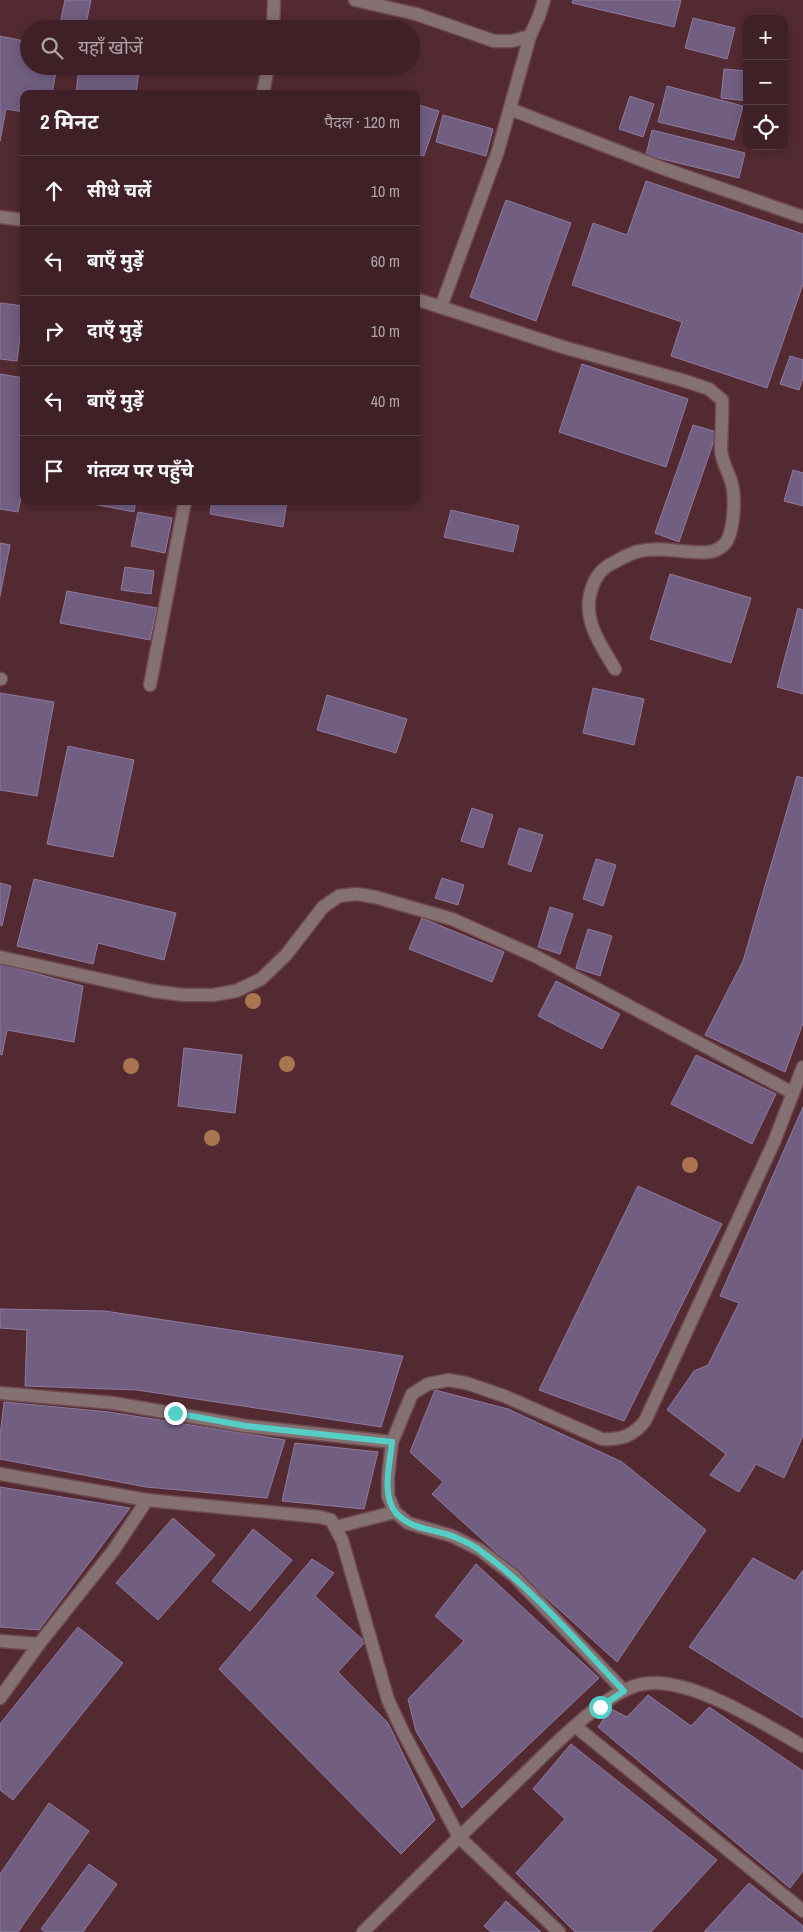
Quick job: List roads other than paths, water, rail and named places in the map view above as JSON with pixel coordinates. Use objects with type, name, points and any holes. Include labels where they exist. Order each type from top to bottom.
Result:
[{"type":"street","points":[[273,20],[274,0]]},
{"type":"street","points":[[355,0],[416,14],[494,41],[512,41],[530,36]]},
{"type":"street","points":[[441,307],[498,151],[530,36],[544,0]]},
{"type":"street","points":[[264,90],[266,75]]},
{"type":"street","points":[[510,109],[662,168],[803,217]]},
{"type":"street","points":[[0,217],[20,220]]},
{"type":"street","points":[[420,300],[563,348],[685,381],[709,389],[722,400],[724,418],[721,450],[732,482],[734,500],[728,539],[724,545],[715,551],[708,552],[667,549],[639,551],[605,568],[596,576],[588,595],[587,613],[592,628],[615,669]]},
{"type":"street","points":[[150,685],[184,505]]},
{"type":"street","points":[[0,957],[153,991],[183,996],[212,996],[236,991],[261,979],[286,955],[323,907],[340,896],[356,894],[375,896],[452,919],[535,956],[793,1093]]},
{"type":"street","points":[[624,1691],[514,1576],[480,1550],[452,1536],[408,1523],[395,1512],[388,1496],[392,1442],[412,1394],[428,1384],[448,1380],[466,1383],[504,1396],[602,1438],[616,1440],[636,1432],[645,1421],[774,1142],[803,1067]]},
{"type":"street","points":[[0,1393],[113,1403],[246,1426],[392,1442]]},
{"type":"street","points":[[0,1474],[147,1500],[320,1517],[331,1520],[342,1540],[388,1700],[458,1836],[559,1932]]},
{"type":"street","points":[[0,1698],[39,1644],[113,1551],[147,1500]]},
{"type":"street","points":[[336,1527],[395,1512]]},
{"type":"street","points":[[0,1641],[39,1644]]},
{"type":"street","points":[[363,1932],[458,1836],[575,1726],[624,1691],[642,1684],[667,1684],[712,1696],[803,1746]]},
{"type":"street","points":[[575,1726],[803,1911]]}]
